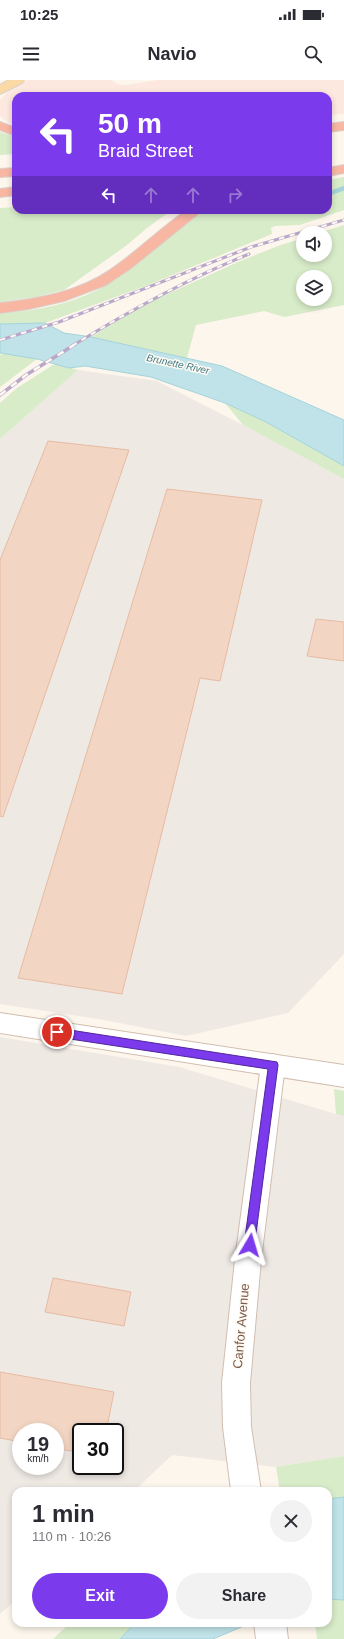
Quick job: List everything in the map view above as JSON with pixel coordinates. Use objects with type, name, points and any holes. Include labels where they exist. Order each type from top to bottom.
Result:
[{"type":"highway","points":[[332,120],[344,119]]},
{"type":"highway","points":[[0,126],[12,130]]},
{"type":"highway","points":[[332,128],[344,126]]},
{"type":"highway","points":[[0,160],[12,160]]},
{"type":"highway","points":[[332,162],[344,161]]},
{"type":"highway","points":[[332,171],[344,169]]},
{"type":"highway","points":[[0,173],[12,172]]},
{"type":"highway","points":[[0,192],[12,192]]},
{"type":"highway","points":[[0,308],[38,303],[93,286],[114,273],[190,214]]},
{"type":"main road","points":[[0,90],[18,80]]},
{"type":"street","points":[[0,1023],[344,1076]]},
{"type":"street","name":"Canfor Avenue","points":[[245,1487],[237,1427],[236,1383],[248,1260],[273,1065]]},
{"type":"street","points":[[270,1627],[272,1639]]},
{"type":"shaded area","points":[[27,80],[111,80],[118,84],[126,85],[157,80],[344,80],[344,114],[332,115],[332,92],[12,92],[12,124],[1,117],[0,114],[0,100],[9,90]]},
{"type":"shaded area","points":[[78,370],[157,381],[344,479],[344,954],[288,1013],[186,1036],[104,1020],[0,1004],[0,439]]},
{"type":"shaded area","points":[[0,1037],[179,1067],[344,1116],[344,1456],[276,1467],[172,1455],[138,1487],[12,1487],[12,1604],[0,1614]]},
{"type":"green space","points":[[0,132],[12,136],[12,154],[0,155]]},
{"type":"green space","points":[[344,177],[344,210],[300,225],[275,226],[271,228],[272,234],[148,285],[45,323],[0,324],[0,313],[61,304],[79,298],[113,281],[130,270],[183,225],[199,214],[332,214],[332,179]]},
{"type":"green space","points":[[12,207],[12,214],[166,214],[127,245],[64,290],[36,297],[0,302],[0,208]]},
{"type":"green space","points":[[344,225],[344,305],[284,317],[264,311],[196,325],[187,358],[91,337],[143,305],[238,262],[296,240],[296,262],[332,262],[332,229]]},
{"type":"green space","points":[[6,353],[37,359],[0,387],[0,355]]},
{"type":"green space","points":[[56,363],[78,370],[0,439],[0,403],[17,388]]},
{"type":"green space","points":[[225,403],[266,422],[344,466],[344,479],[243,425]]},
{"type":"green space","points":[[334,1089],[344,1091],[344,1116],[336,1114]]},
{"type":"green space","points":[[344,1456],[344,1497],[332,1498],[332,1487],[279,1487],[276,1467]]},
{"type":"green space","points":[[332,1599],[344,1600],[344,1639],[317,1639],[316,1627],[332,1627]]},
{"type":"green space","points":[[66,1627],[131,1627],[120,1639],[53,1639]]},
{"type":"water","name":"Brunette River","points":[[45,323],[64,333],[91,337],[222,366],[344,420],[344,466],[266,422],[225,403],[151,377],[85,366],[69,368],[37,359],[0,353],[0,324]]},
{"type":"water","points":[[344,1497],[344,1600],[332,1599],[332,1498]]},
{"type":"water","points":[[131,1627],[242,1627],[213,1639],[120,1639]]},
{"type":"building","points":[[48,441],[129,450],[3,817],[0,816],[0,560]]},
{"type":"building","points":[[167,489],[262,500],[220,681],[200,678],[122,994],[18,978]]},
{"type":"building","points":[[316,619],[344,622],[344,661],[307,656]]},
{"type":"building","points":[[53,1278],[131,1292],[124,1326],[45,1312]]},
{"type":"building","points":[[0,1372],[114,1392],[108,1423],[72,1423],[71,1451],[64,1450],[64,1423],[12,1423],[12,1440],[0,1438]]},
{"type":"waterway","points":[[332,192],[344,188]]},
{"type":"railway","points":[[0,340],[59,322],[251,247],[344,220]]},
{"type":"railway","points":[[72,346],[159,296],[203,274],[249,254]]},
{"type":"railway","points":[[0,395],[26,375],[74,345]]},
{"type":"route","points":[[57,1032],[273,1065],[250,1245]]}]
